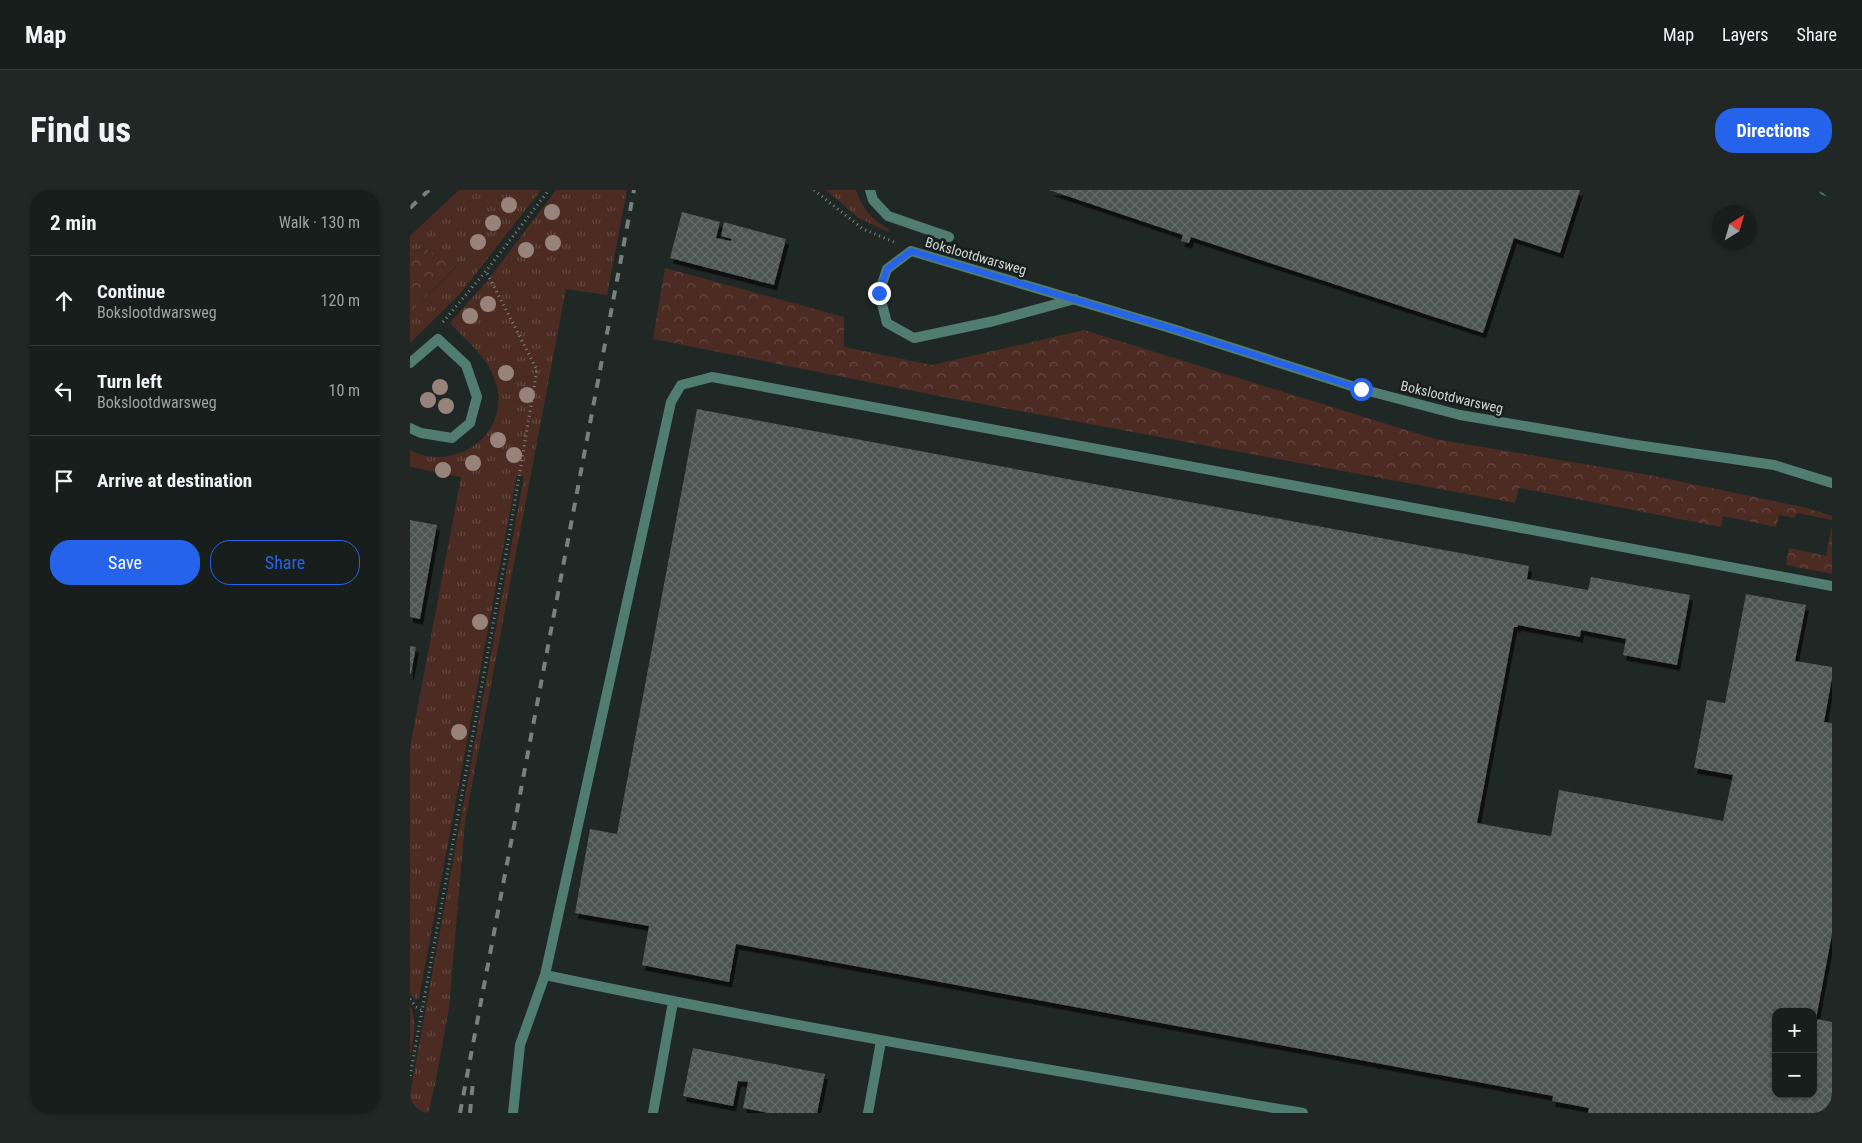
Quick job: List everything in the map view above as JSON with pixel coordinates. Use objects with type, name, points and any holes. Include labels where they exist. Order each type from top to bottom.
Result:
[{"type":"street","points":[[870,190],[873,200],[888,216],[949,237]]},
{"type":"street","points":[[1824,190],[1832,193]]},
{"type":"street","name":"Bokslootdwarsweg","points":[[1075,300],[994,321],[914,338],[887,323],[879,293],[887,269],[911,251],[1075,300],[1361,389],[1460,415],[1630,444],[1774,465],[1832,483]]},
{"type":"street","points":[[410,363],[438,339],[466,366],[476,397],[470,423],[452,438],[421,433],[410,428]]},
{"type":"street","points":[[512,1113],[520,1045],[545,975],[671,402],[681,385],[712,377],[1832,586]]},
{"type":"street","points":[[545,975],[673,1002],[880,1041],[1303,1113]]},
{"type":"street","points":[[653,1113],[673,1002]]},
{"type":"street","points":[[868,1113],[880,1041]]},
{"type":"path","points":[[438,339],[445,319],[486,271],[549,190]]},
{"type":"path","points":[[814,190],[862,229],[886,238],[911,251]]},
{"type":"path","points":[[410,1076],[506,554],[537,370],[486,271]]},
{"type":"path","points":[[410,999],[421,1010]]},
{"type":"green space","points":[[459,190],[541,190],[460,294],[410,343],[410,313],[457,266],[423,248],[410,260],[410,236]]},
{"type":"green space","points":[[556,190],[627,190],[607,295],[566,289],[465,822],[449,1008],[435,1085],[428,1113],[410,1113],[410,1095],[524,476],[517,474],[419,998],[416,1000],[410,993],[410,748],[461,477],[410,467],[410,450],[427,456],[443,457],[459,453],[474,446],[486,435],[494,421],[498,405],[497,387],[490,368],[478,352],[450,323],[488,280]]},
{"type":"green space","points":[[826,190],[856,190],[868,213],[889,229],[888,232],[859,218]]},
{"type":"green space","points":[[423,248],[457,265],[410,313],[410,260]]},
{"type":"green space","points":[[665,268],[844,317],[844,347],[932,365],[1084,330],[1435,439],[1649,475],[1807,508],[1832,516],[1832,520],[1797,513],[1795,518],[1779,515],[1776,527],[1723,516],[1721,527],[1519,488],[1515,503],[944,397],[653,339]]},
{"type":"green space","points":[[1832,525],[1832,574],[1786,565],[1789,548],[1826,556]]},
{"type":"green space","points":[[410,1005],[414,1025],[410,1059]]},
{"type":"building","points":[[1049,190],[1580,190],[1560,253],[1514,238],[1483,333],[1191,237],[1189,243],[1181,241],[1183,235]]},
{"type":"building","points":[[682,212],[720,222],[716,238],[731,241],[732,239],[721,236],[724,222],[786,239],[774,285],[670,258]]},
{"type":"building","points":[[697,409],[1529,566],[1527,579],[1588,590],[1591,577],[1690,595],[1677,665],[1623,655],[1626,639],[1581,630],[1580,637],[1518,625],[1518,627],[1514,627],[1477,823],[1525,832],[1551,836],[1559,790],[1723,821],[1733,775],[1694,768],[1707,700],[1725,703],[1746,594],[1806,605],[1795,661],[1832,667],[1832,678],[1824,722],[1832,723],[1832,934],[1817,1014],[1817,1008],[1772,1008],[1772,1098],[1817,1098],[1817,1019],[1832,1022],[1832,1113],[1588,1113],[1589,1108],[1552,1101],[1553,1096],[736,944],[729,982],[642,965],[649,926],[575,913],[590,829],[617,834]]},
{"type":"building","points":[[410,520],[437,525],[420,619],[410,617]]},
{"type":"building","points":[[410,646],[416,647],[411,674],[410,674]]},
{"type":"building","points":[[693,1048],[825,1074],[817,1113],[769,1113],[743,1108],[748,1082],[738,1081],[733,1106],[683,1096]]},
{"type":"railway","points":[[410,208],[429,190]]},
{"type":"railway","points":[[460,1113],[634,190]]},
{"type":"railway","points":[[470,1113],[473,1081]]},
{"type":"route","points":[[879,293],[887,269],[911,251],[1170,328],[1361,389]]}]
